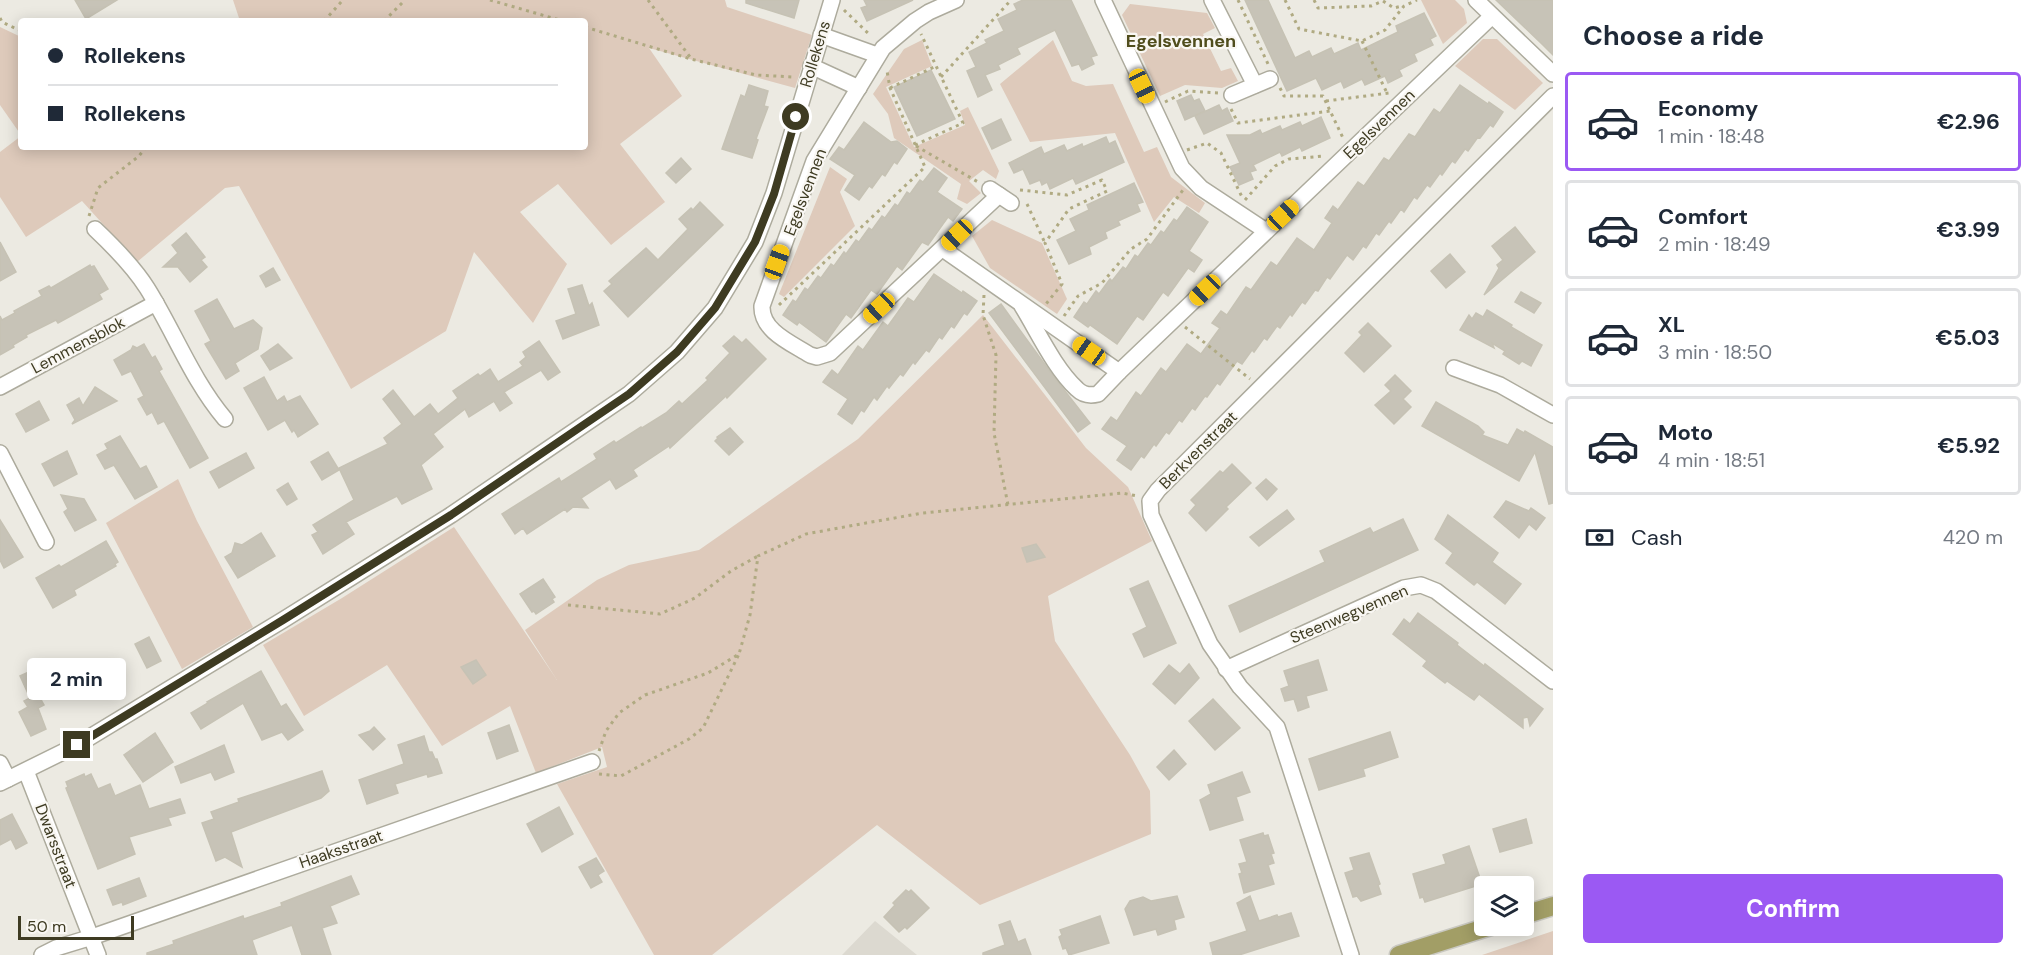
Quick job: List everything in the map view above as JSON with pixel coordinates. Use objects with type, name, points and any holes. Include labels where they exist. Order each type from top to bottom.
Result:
[{"type":"main road","points":[[1534,912],[1553,906]]},
{"type":"main road","points":[[1399,955],[1474,931]]},
{"type":"street","name":"Egelsvennen","points":[[762,313],[762,306],[814,160],[880,51],[915,21],[956,0]]},
{"type":"street","points":[[1104,0],[1175,156],[1191,179],[1266,231]]},
{"type":"street","points":[[1212,0],[1255,86]]},
{"type":"street","points":[[1476,0],[1553,74]]},
{"type":"street","name":"Rollekens","points":[[4,781],[106,727],[283,620],[451,515],[651,377],[677,352],[715,308],[755,242],[774,194],[821,35],[837,4]]},
{"type":"street","name":"Egelsvennen","points":[[1019,301],[1058,366],[1077,390],[1086,395],[1098,394],[1492,16]]},
{"type":"street","points":[[821,35],[880,51]]},
{"type":"street","points":[[809,72],[859,88]]},
{"type":"street","points":[[1229,96],[1273,78]]},
{"type":"street","name":"Berkvenstraat","points":[[1351,955],[1277,727],[1226,669],[1210,644],[1151,515],[1150,501],[1158,490],[1553,96]]},
{"type":"street","points":[[762,313],[770,329],[810,355],[824,356],[830,353],[1000,196]]},
{"type":"street","points":[[95,229],[146,286],[209,401],[225,419]]},
{"type":"street","name":"Egelsvennen","points":[[943,249],[1119,372]]},
{"type":"street","name":"Lemmensblok","points":[[0,387],[156,303]]},
{"type":"street","points":[[1454,368],[1500,385],[1553,415]]},
{"type":"street","points":[[0,453],[46,542]]},
{"type":"street","name":"Steenwegvennen","points":[[1226,669],[1404,588],[1420,585],[1436,591],[1553,681]]},
{"type":"street","name":"Haaksstraat","points":[[42,955],[56,948],[592,762]]},
{"type":"street","points":[[0,763],[4,781]]},
{"type":"street","name":"Dwarsstraat","points":[[26,771],[98,955]]},
{"type":"path","points":[[327,18],[343,0]]},
{"type":"path","points":[[387,18],[405,0]]},
{"type":"path","points":[[490,0],[553,18]]},
{"type":"path","points":[[648,0],[691,59]]},
{"type":"path","points":[[941,77],[1011,0]]},
{"type":"path","points":[[1238,0],[1273,78],[1284,96],[1323,96],[1344,141],[1352,149]]},
{"type":"path","points":[[1285,0],[1299,29],[1362,41],[1385,30],[1404,6]]},
{"type":"path","points":[[1314,0],[1318,8],[1371,6],[1383,2],[1394,8],[1417,0]]},
{"type":"path","points":[[762,313],[782,304],[925,168],[890,88],[880,51],[837,4]]},
{"type":"path","points":[[0,18],[2,22],[18,30]]},
{"type":"path","points":[[915,21],[963,123],[915,145]]},
{"type":"path","points":[[588,28],[691,59],[756,75],[809,72]]},
{"type":"path","points":[[1362,41],[1387,93]]},
{"type":"path","points":[[890,88],[936,66]]},
{"type":"path","points":[[1152,107],[1188,91],[1229,96],[1238,123],[1330,111]]},
{"type":"path","points":[[1326,101],[1387,93],[1396,94],[1402,101]]},
{"type":"path","points":[[1175,156],[1207,143],[1221,153],[1244,201],[1275,166],[1289,159],[1326,156],[1334,167]]},
{"type":"path","points":[[915,145],[1000,196],[1010,189],[1067,195],[1102,180],[1107,191],[1069,209],[1045,243]]},
{"type":"path","points":[[95,229],[88,214],[98,188],[144,150]]},
{"type":"path","points":[[1056,327],[1078,296],[1102,283],[1131,249],[1147,240],[1191,179]]},
{"type":"path","points":[[1020,190],[1062,284],[1038,314]]},
{"type":"path","points":[[978,273],[985,297],[983,315],[996,355],[994,433],[1008,505]]},
{"type":"path","points":[[1175,320],[1261,388]]},
{"type":"path","points":[[568,604],[660,614],[695,598],[731,571],[758,556],[806,534],[923,513],[1122,494],[1150,501]]},
{"type":"path","points":[[739,654],[708,673],[645,695],[619,713],[606,731],[602,747],[592,762],[600,776],[621,776],[689,739],[704,728],[739,654],[750,615],[758,556]]},
{"type":"shaded area","points":[[233,0],[725,0],[727,7],[812,35],[795,88],[649,48],[682,96],[620,144],[665,202],[611,245],[558,184],[520,212],[567,264],[533,323],[474,252],[446,331],[351,389],[239,186],[225,188],[137,262],[82,201],[26,237],[0,197],[0,152],[18,138],[18,150],[588,150],[588,18],[239,18]]},
{"type":"shaded area","points":[[1421,0],[1455,0],[1464,9],[1467,23],[1443,44]]},
{"type":"shaded area","points":[[1130,4],[1207,13],[1215,28],[1203,34],[1221,71],[1231,68],[1238,81],[1222,88],[1185,85],[1160,96],[1122,15]]},
{"type":"shaded area","points":[[0,27],[18,36],[18,131],[0,105]]},
{"type":"shaded area","points":[[1483,39],[1497,39],[1543,83],[1515,110],[1455,66]]},
{"type":"shaded area","points":[[922,40],[932,66],[886,87],[914,147],[965,125],[960,111],[968,107],[999,171],[996,179],[983,170],[969,181],[981,193],[967,204],[957,199],[961,184],[894,138],[888,114],[873,94],[904,49]]},
{"type":"shaded area","points":[[1053,40],[1072,81],[1086,86],[1113,84],[1144,152],[1157,147],[1171,177],[1205,203],[1199,213],[1174,197],[1154,222],[1115,133],[1030,142],[1000,84]]},
{"type":"shaded area","points":[[830,167],[847,179],[840,192],[855,226],[784,297],[779,294]]},
{"type":"shaded area","points":[[992,220],[1042,243],[1067,299],[1057,314],[990,268],[972,236]]},
{"type":"shaded area","points":[[983,315],[1086,448],[1128,487],[1152,541],[1048,596],[1055,641],[1130,755],[1150,791],[1151,834],[980,905],[877,825],[712,955],[654,955],[557,784],[607,767],[602,747],[536,773],[510,706],[442,746],[387,665],[304,716],[263,645],[454,527],[557,680],[525,630],[597,580],[629,565],[699,550],[858,439]]},
{"type":"shaded area","points":[[178,479],[197,521],[253,627],[182,669],[106,523]]},
{"type":"shaded area","points":[[875,921],[917,955],[842,955]]},
{"type":"shaded area","points":[[1553,931],[1553,955],[1482,955]]},
{"type":"building","points":[[75,0],[117,0],[88,18],[85,18]]},
{"type":"building","points":[[746,0],[799,0],[794,18],[746,3]]},
{"type":"building","points":[[864,0],[913,0],[867,21],[861,8],[867,6]]},
{"type":"building","points":[[1023,0],[1071,0],[1097,55],[1091,57],[1094,64],[1082,70],[1079,64],[1072,66],[1055,30],[1017,48],[1020,54],[998,65],[1000,69],[985,75],[992,90],[978,97],[967,71],[976,67],[969,52],[987,43],[985,40],[1004,31],[998,19],[1017,10],[1014,4]]},
{"type":"building","points":[[1245,0],[1268,0],[1295,58],[1309,51],[1312,57],[1331,48],[1334,54],[1358,43],[1361,50],[1398,32],[1396,26],[1424,13],[1436,36],[1430,39],[1433,45],[1414,54],[1417,61],[1399,70],[1402,76],[1388,83],[1385,76],[1365,85],[1362,79],[1344,88],[1341,81],[1322,90],[1316,78],[1287,91]]},
{"type":"building","points":[[1496,0],[1553,0],[1553,55],[1543,45]]},
{"type":"building","points":[[931,70],[955,119],[917,136],[894,87]]},
{"type":"building","points":[[749,85],[768,91],[764,106],[768,107],[756,139],[758,140],[752,158],[722,149],[741,95],[745,97]]},
{"type":"building","points":[[1460,85],[1503,112],[1493,127],[1490,125],[1468,151],[1465,149],[1455,163],[1452,161],[1430,187],[1427,185],[1417,199],[1414,197],[1404,212],[1401,209],[1379,235],[1376,233],[1366,248],[1363,246],[1353,260],[1347,255],[1330,279],[1327,277],[1318,291],[1315,290],[1305,304],[1302,302],[1280,328],[1277,326],[1267,340],[1264,338],[1242,364],[1237,361],[1220,385],[1217,383],[1195,410],[1192,408],[1182,422],[1179,420],[1169,434],[1166,432],[1144,458],[1141,456],[1131,470],[1117,460],[1127,446],[1102,429],[1111,417],[1117,421],[1136,392],[1141,396],[1161,368],[1166,372],[1187,344],[1201,354],[1220,328],[1212,323],[1221,311],[1227,315],[1246,287],[1251,290],[1271,262],[1277,266],[1297,238],[1314,250],[1332,223],[1325,218],[1333,206],[1338,210],[1358,182],[1364,186],[1384,158],[1389,161],[1409,134],[1415,137],[1434,109],[1440,113]]},
{"type":"building","points":[[1191,95],[1194,101],[1199,99],[1205,111],[1185,120],[1177,101]]},
{"type":"building","points":[[1219,105],[1222,111],[1227,108],[1233,121],[1204,134],[1195,116]]},
{"type":"building","points":[[1321,117],[1330,138],[1302,151],[1300,147],[1282,156],[1280,152],[1253,165],[1256,170],[1250,172],[1253,179],[1239,185],[1230,167],[1240,163],[1227,135],[1250,135],[1260,130],[1262,134],[1280,126],[1282,130],[1300,122],[1302,126]]},
{"type":"building","points":[[1001,119],[1011,140],[992,149],[982,128]]},
{"type":"building","points":[[864,122],[891,142],[897,141],[907,149],[897,164],[894,162],[885,176],[882,174],[872,188],[869,186],[859,200],[845,190],[855,175],[830,159],[839,147],[844,150]]},
{"type":"building","points":[[1106,137],[1109,144],[1115,141],[1124,162],[1076,184],[1073,178],[1050,189],[1047,182],[1042,185],[1040,180],[1030,184],[1023,169],[1014,173],[1009,163],[1041,147],[1044,154],[1064,145],[1067,151]]},
{"type":"building","points":[[681,158],[691,169],[676,183],[666,173]]},
{"type":"building","points":[[934,168],[947,178],[937,192],[962,209],[953,221],[948,217],[928,245],[922,242],[902,270],[897,266],[877,294],[871,290],[851,318],[846,314],[826,342],[799,322],[797,325],[783,315],[793,300],[796,302],[805,288],[808,290],[818,276],[821,278],[831,264],[834,266],[856,240],[859,242],[869,228],[872,230],[882,216],[885,218],[895,204],[898,206],[907,192],[910,194],[920,180],[923,182]]},
{"type":"building","points":[[1134,183],[1143,202],[1137,204],[1140,211],[1118,221],[1120,225],[1105,232],[1107,238],[1089,247],[1091,254],[1069,264],[1057,240],[1076,231],[1070,219],[1089,210],[1087,205]]},
{"type":"building","points":[[700,202],[723,225],[628,317],[604,291],[612,284],[609,281],[646,248],[658,260],[688,229],[679,219],[691,208],[693,210]]},
{"type":"building","points":[[1187,207],[1208,222],[1189,251],[1202,260],[1194,272],[1188,268],[1168,296],[1163,292],[1143,320],[1137,316],[1117,344],[1074,317],[1084,302],[1087,304],[1096,291],[1099,294],[1110,279],[1112,281],[1123,267],[1126,269],[1135,255],[1138,257],[1148,243],[1151,245],[1161,231],[1164,233],[1174,219],[1177,221]]},
{"type":"building","points":[[1515,227],[1535,252],[1484,295],[1499,268],[1497,265],[1503,260],[1492,246]]},
{"type":"building","points":[[186,233],[205,257],[201,260],[207,267],[190,282],[178,267],[163,267],[178,253],[172,245]]},
{"type":"building","points":[[0,242],[16,272],[0,281]]},
{"type":"building","points":[[1450,254],[1465,272],[1446,288],[1431,271]]},
{"type":"building","points":[[90,265],[94,266],[108,289],[99,294],[102,299],[58,323],[56,320],[26,335],[27,337],[13,345],[14,347],[0,355],[0,316],[2,320],[15,313],[14,311],[42,296],[39,291],[49,286],[51,288]]},
{"type":"building","points":[[273,268],[280,280],[266,287],[260,276]]},
{"type":"building","points":[[934,274],[977,301],[967,315],[964,313],[954,328],[951,326],[942,339],[939,337],[929,352],[926,350],[903,376],[900,374],[889,388],[887,386],[877,400],[874,397],[864,412],[861,410],[852,424],[838,414],[848,399],[823,382],[832,370],[838,375],[858,346],[863,350],[883,322],[888,326],[908,298],[914,302]]},
{"type":"building","points":[[582,285],[589,306],[592,303],[599,325],[563,339],[556,321],[576,314],[568,289]]},
{"type":"building","points":[[1521,292],[1541,303],[1534,313],[1515,302]]},
{"type":"building","points":[[217,299],[234,329],[253,320],[262,328],[258,349],[235,363],[239,371],[226,379],[205,344],[211,341],[195,311]]},
{"type":"building","points":[[1001,304],[1090,423],[1078,432],[989,313]]},
{"type":"building","points":[[1487,310],[1542,345],[1531,366],[1522,361],[1519,364],[1503,354],[1505,351],[1492,343],[1494,348],[1460,330],[1469,315],[1472,319],[1476,313],[1483,317]]},
{"type":"building","points":[[1368,323],[1391,346],[1364,372],[1345,353],[1362,335],[1359,332]]},
{"type":"building","points":[[734,336],[742,343],[746,339],[766,359],[727,398],[726,396],[670,448],[669,446],[633,470],[637,476],[616,489],[610,479],[581,498],[588,508],[573,507],[567,512],[565,509],[527,534],[523,528],[515,534],[502,514],[559,478],[561,482],[597,459],[594,454],[614,441],[616,443],[642,428],[666,413],[679,401],[682,404],[708,380],[706,378],[730,353],[723,346]]},
{"type":"building","points":[[539,341],[560,372],[548,380],[541,370],[504,392],[512,403],[500,411],[494,401],[469,417],[465,409],[433,434],[443,447],[421,465],[432,489],[402,504],[397,496],[346,522],[354,534],[323,554],[312,535],[318,532],[313,525],[354,500],[339,468],[388,444],[384,438],[402,424],[383,399],[393,390],[414,417],[430,404],[438,414],[458,398],[453,391],[478,374],[480,376],[490,369],[498,382],[523,366],[520,362],[526,357],[523,352]]},
{"type":"building","points":[[144,344],[152,358],[155,356],[162,369],[159,371],[208,458],[190,468],[164,421],[158,424],[152,412],[147,415],[138,399],[144,396],[131,371],[122,375],[114,360],[131,350],[133,346],[137,348]]},
{"type":"building","points":[[278,344],[292,358],[270,370],[261,356]]},
{"type":"building","points":[[1395,375],[1411,391],[1403,399],[1411,407],[1394,424],[1375,405],[1391,391],[1385,385]]},
{"type":"building","points":[[264,377],[277,401],[284,396],[287,402],[300,396],[318,424],[298,437],[285,420],[268,430],[244,388]]},
{"type":"building","points":[[95,387],[117,401],[72,424],[75,420],[67,405],[79,398],[83,406]]},
{"type":"building","points":[[39,401],[49,420],[26,432],[16,414]]},
{"type":"building","points":[[1436,402],[1478,426],[1484,432],[1482,435],[1508,445],[1517,429],[1553,447],[1553,503],[1549,504],[1535,452],[1519,481],[1422,426]]},
{"type":"building","points":[[730,428],[743,442],[729,455],[715,441]]},
{"type":"building","points":[[120,436],[140,469],[146,466],[157,487],[135,499],[114,465],[105,469],[97,455],[108,449],[105,444]]},
{"type":"building","points":[[67,451],[77,474],[54,486],[42,464]]},
{"type":"building","points":[[328,452],[339,470],[322,480],[311,462]]},
{"type":"building","points":[[246,453],[254,468],[219,488],[210,472]]},
{"type":"building","points":[[1232,464],[1251,483],[1226,507],[1228,509],[1206,531],[1189,513],[1196,505],[1191,500],[1220,471],[1223,473]]},
{"type":"building","points":[[1266,479],[1277,489],[1267,500],[1256,488]]},
{"type":"building","points":[[288,483],[297,499],[287,505],[277,490]]},
{"type":"building","points":[[61,495],[84,499],[96,520],[75,531],[64,512],[68,509]]},
{"type":"building","points":[[1506,501],[1529,511],[1531,508],[1545,518],[1536,530],[1529,524],[1519,538],[1494,517]]},
{"type":"building","points":[[1287,510],[1294,519],[1259,546],[1250,537]]},
{"type":"building","points":[[1448,515],[1498,553],[1492,562],[1521,584],[1505,604],[1477,582],[1474,585],[1446,563],[1453,553],[1435,539]]},
{"type":"building","points":[[1403,519],[1418,550],[1240,632],[1229,606],[1325,562],[1320,551],[1370,528],[1373,533]]},
{"type":"building","points":[[0,520],[23,557],[4,568],[0,560]]},
{"type":"building","points":[[261,533],[275,556],[238,578],[225,557],[232,553],[235,543],[242,545]]},
{"type":"building","points":[[106,541],[118,562],[116,566],[74,590],[76,595],[53,608],[36,578],[59,565],[61,567]]},
{"type":"building","points":[[1036,544],[1045,557],[1027,562],[1022,548]]},
{"type":"building","points":[[543,579],[555,597],[552,599],[554,602],[536,614],[532,612],[520,594]]},
{"type":"building","points":[[1148,581],[1176,643],[1144,657],[1133,634],[1147,627],[1130,589]]},
{"type":"building","points":[[1418,613],[1484,666],[1485,664],[1543,709],[1530,726],[1528,717],[1523,718],[1523,728],[1479,694],[1474,700],[1447,681],[1445,683],[1423,666],[1427,661],[1393,634],[1404,619],[1410,624]]},
{"type":"building","points":[[149,637],[161,661],[147,668],[135,644]]},
{"type":"building","points":[[58,659],[71,683],[41,700],[44,705],[38,708],[46,729],[31,736],[19,712],[28,707],[24,701],[30,698],[20,676]]},
{"type":"building","points":[[109,660],[122,686],[107,693],[95,667]]},
{"type":"building","points":[[476,660],[486,675],[473,684],[461,667]]},
{"type":"building","points":[[1318,660],[1327,690],[1306,696],[1309,707],[1298,711],[1294,699],[1285,701],[1281,689],[1289,686],[1284,671]]},
{"type":"building","points":[[1189,664],[1199,678],[1175,704],[1153,684],[1169,665],[1180,674]]},
{"type":"building","points":[[261,671],[281,707],[286,704],[303,730],[288,740],[282,732],[262,740],[243,703],[201,729],[191,713]]},
{"type":"building","points":[[1213,699],[1240,728],[1215,750],[1189,721]]},
{"type":"building","points":[[509,725],[518,751],[497,759],[488,733]]},
{"type":"building","points":[[374,727],[385,739],[373,750],[359,735]]},
{"type":"building","points":[[1390,732],[1398,757],[1363,769],[1365,776],[1319,790],[1309,759]]},
{"type":"building","points":[[155,733],[173,762],[143,782],[124,755]]},
{"type":"building","points":[[424,736],[429,752],[432,752],[437,759],[442,773],[428,777],[427,774],[395,784],[398,793],[367,804],[359,780],[404,764],[398,745]]},
{"type":"building","points":[[224,745],[234,772],[215,780],[211,772],[181,783],[175,767]]},
{"type":"building","points":[[1174,750],[1186,764],[1169,780],[1157,767]]},
{"type":"building","points":[[322,771],[329,791],[321,798],[231,832],[242,867],[225,857],[216,861],[202,823],[214,819],[211,812],[239,802],[238,799]]},
{"type":"building","points":[[1242,772],[1250,792],[1236,797],[1243,820],[1210,830],[1200,800],[1211,794],[1208,785]]},
{"type":"building","points":[[84,774],[85,777],[91,774],[98,789],[110,784],[115,796],[140,785],[149,809],[180,799],[185,813],[168,818],[171,825],[129,837],[135,854],[98,869],[66,788],[68,787],[66,782]]},
{"type":"building","points":[[559,807],[573,834],[542,852],[527,824]]},
{"type":"building","points":[[12,814],[27,843],[16,849],[11,839],[0,845],[0,820]]},
{"type":"building","points":[[1526,819],[1532,843],[1500,852],[1493,829]]},
{"type":"building","points":[[1263,833],[1264,836],[1268,835],[1274,853],[1271,854],[1274,863],[1268,865],[1274,884],[1244,893],[1239,864],[1247,862],[1240,840]]},
{"type":"building","points":[[1469,846],[1479,876],[1474,876],[1474,887],[1425,902],[1423,897],[1420,898],[1413,874],[1446,864],[1443,855]]},
{"type":"building","points":[[1369,853],[1380,884],[1378,885],[1381,894],[1361,901],[1357,896],[1353,897],[1345,873],[1354,870],[1350,858]]},
{"type":"building","points":[[596,858],[604,871],[598,875],[602,882],[591,888],[579,867]]},
{"type":"building","points":[[351,876],[359,894],[330,906],[337,923],[322,928],[331,955],[302,955],[292,925],[252,940],[257,955],[147,955],[147,953],[174,944],[173,941],[243,916],[244,919],[282,906],[281,903]]},
{"type":"building","points":[[139,878],[146,896],[123,905],[122,902],[113,905],[107,890]]},
{"type":"building","points":[[906,890],[909,892],[911,890],[929,908],[907,929],[905,927],[899,932],[884,917],[895,905],[893,903]]},
{"type":"building","points":[[1177,896],[1184,917],[1174,920],[1176,929],[1158,935],[1156,929],[1134,935],[1125,909],[1130,901],[1143,897],[1151,901]]},
{"type":"building","points":[[1250,896],[1259,921],[1291,913],[1299,936],[1239,955],[1213,955],[1210,943],[1247,931],[1237,903]]},
{"type":"building","points":[[1100,916],[1109,943],[1069,955],[1066,948],[1063,949],[1059,937],[1062,935],[1060,930]]},
{"type":"building","points":[[1010,921],[1018,942],[1025,939],[1031,955],[983,955],[983,953],[1005,945],[999,925]]},
{"type":"district","name":"Egelsvennen","points":[[1181,41]]},
{"type":"route","points":[[77,745],[451,515],[651,377],[677,352],[715,308],[755,242],[774,194],[796,117]]}]
